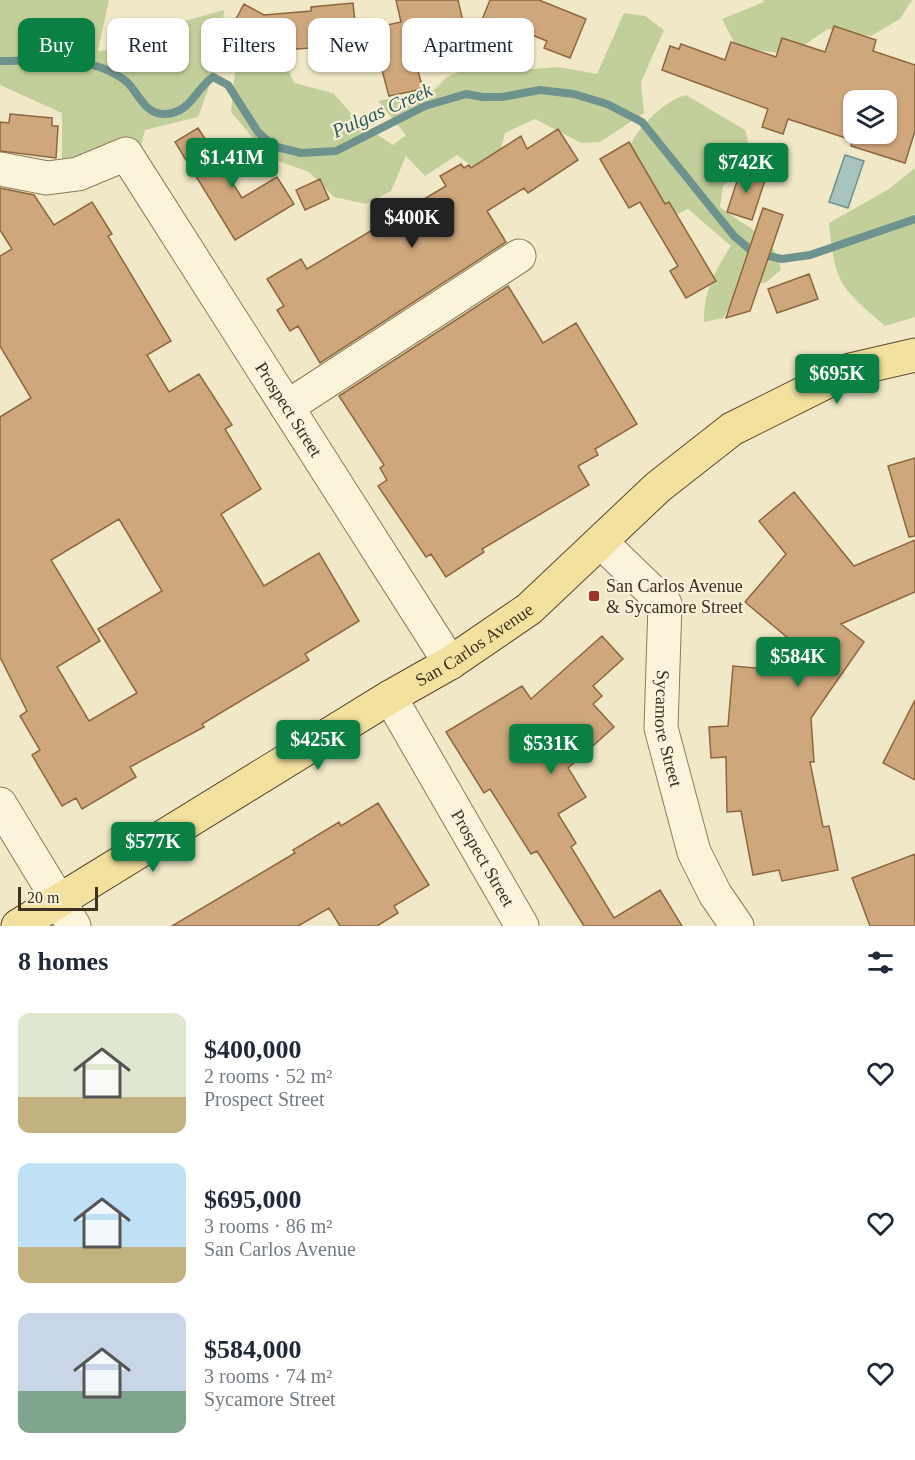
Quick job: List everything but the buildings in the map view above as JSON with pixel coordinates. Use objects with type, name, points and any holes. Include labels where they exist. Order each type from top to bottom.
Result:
[{"type":"main road","name":"San Carlos Avenue","points":[[18,926],[67,913],[390,697],[450,663],[529,609],[602,543],[658,487],[732,429],[850,370],[915,355]]},
{"type":"street","name":"Prospect Street","points":[[0,169],[47,178],[78,174],[126,154],[450,663]]},
{"type":"street","points":[[287,407],[519,256]]},
{"type":"street","name":"Sycamore Street","points":[[602,543],[665,604],[661,728],[694,852],[715,894],[737,926]]},
{"type":"street","name":"Prospect Street","points":[[390,697],[522,926]]},
{"type":"street","points":[[0,804],[67,913]]},
{"type":"green space","points":[[0,0],[109,0],[98,51],[107,50],[107,72],[189,72],[189,20],[224,10],[223,18],[201,18],[201,72],[215,72],[198,117],[145,130],[139,152],[62,163],[62,113],[0,85]]},
{"type":"green space","points":[[763,0],[912,0],[900,19],[871,36],[828,29],[791,54],[737,48],[722,19],[764,2]]},
{"type":"green space","points":[[624,13],[645,16],[664,30],[641,82],[644,113],[600,142],[581,143],[535,119],[505,133],[492,181],[457,155],[425,176],[406,156],[391,191],[366,204],[334,197],[309,172],[270,158],[231,112],[235,72],[289,72],[294,83],[333,93],[359,122],[393,145],[406,135],[378,101],[433,91],[447,77],[459,72],[534,72],[534,69],[558,67],[597,74]]},
{"type":"green space","points":[[686,95],[745,130],[752,157],[723,186],[720,207],[766,240],[778,258],[781,270],[765,283],[744,282],[723,318],[704,322],[704,311],[711,282],[731,246],[688,209],[663,221],[626,155],[635,136],[658,111]]},
{"type":"green space","points":[[915,168],[915,317],[885,326],[858,302],[842,282],[834,259],[829,223],[889,189]]},
{"type":"water","points":[[845,155],[864,161],[848,208],[829,202]]},
{"type":"waterway","name":"Pulgas Creek","points":[[0,61],[56,60],[96,66],[124,79],[148,108],[165,114],[174,113],[187,105],[213,77],[228,85],[258,132],[273,146],[301,153],[336,151],[425,106],[466,94],[502,97],[540,90],[574,94],[607,104],[642,122],[734,236],[754,253],[782,259],[810,255],[915,219]]},
{"type":"place","name":"San Carlos Avenue & Sycamore Street","points":[[594,596]]}]
